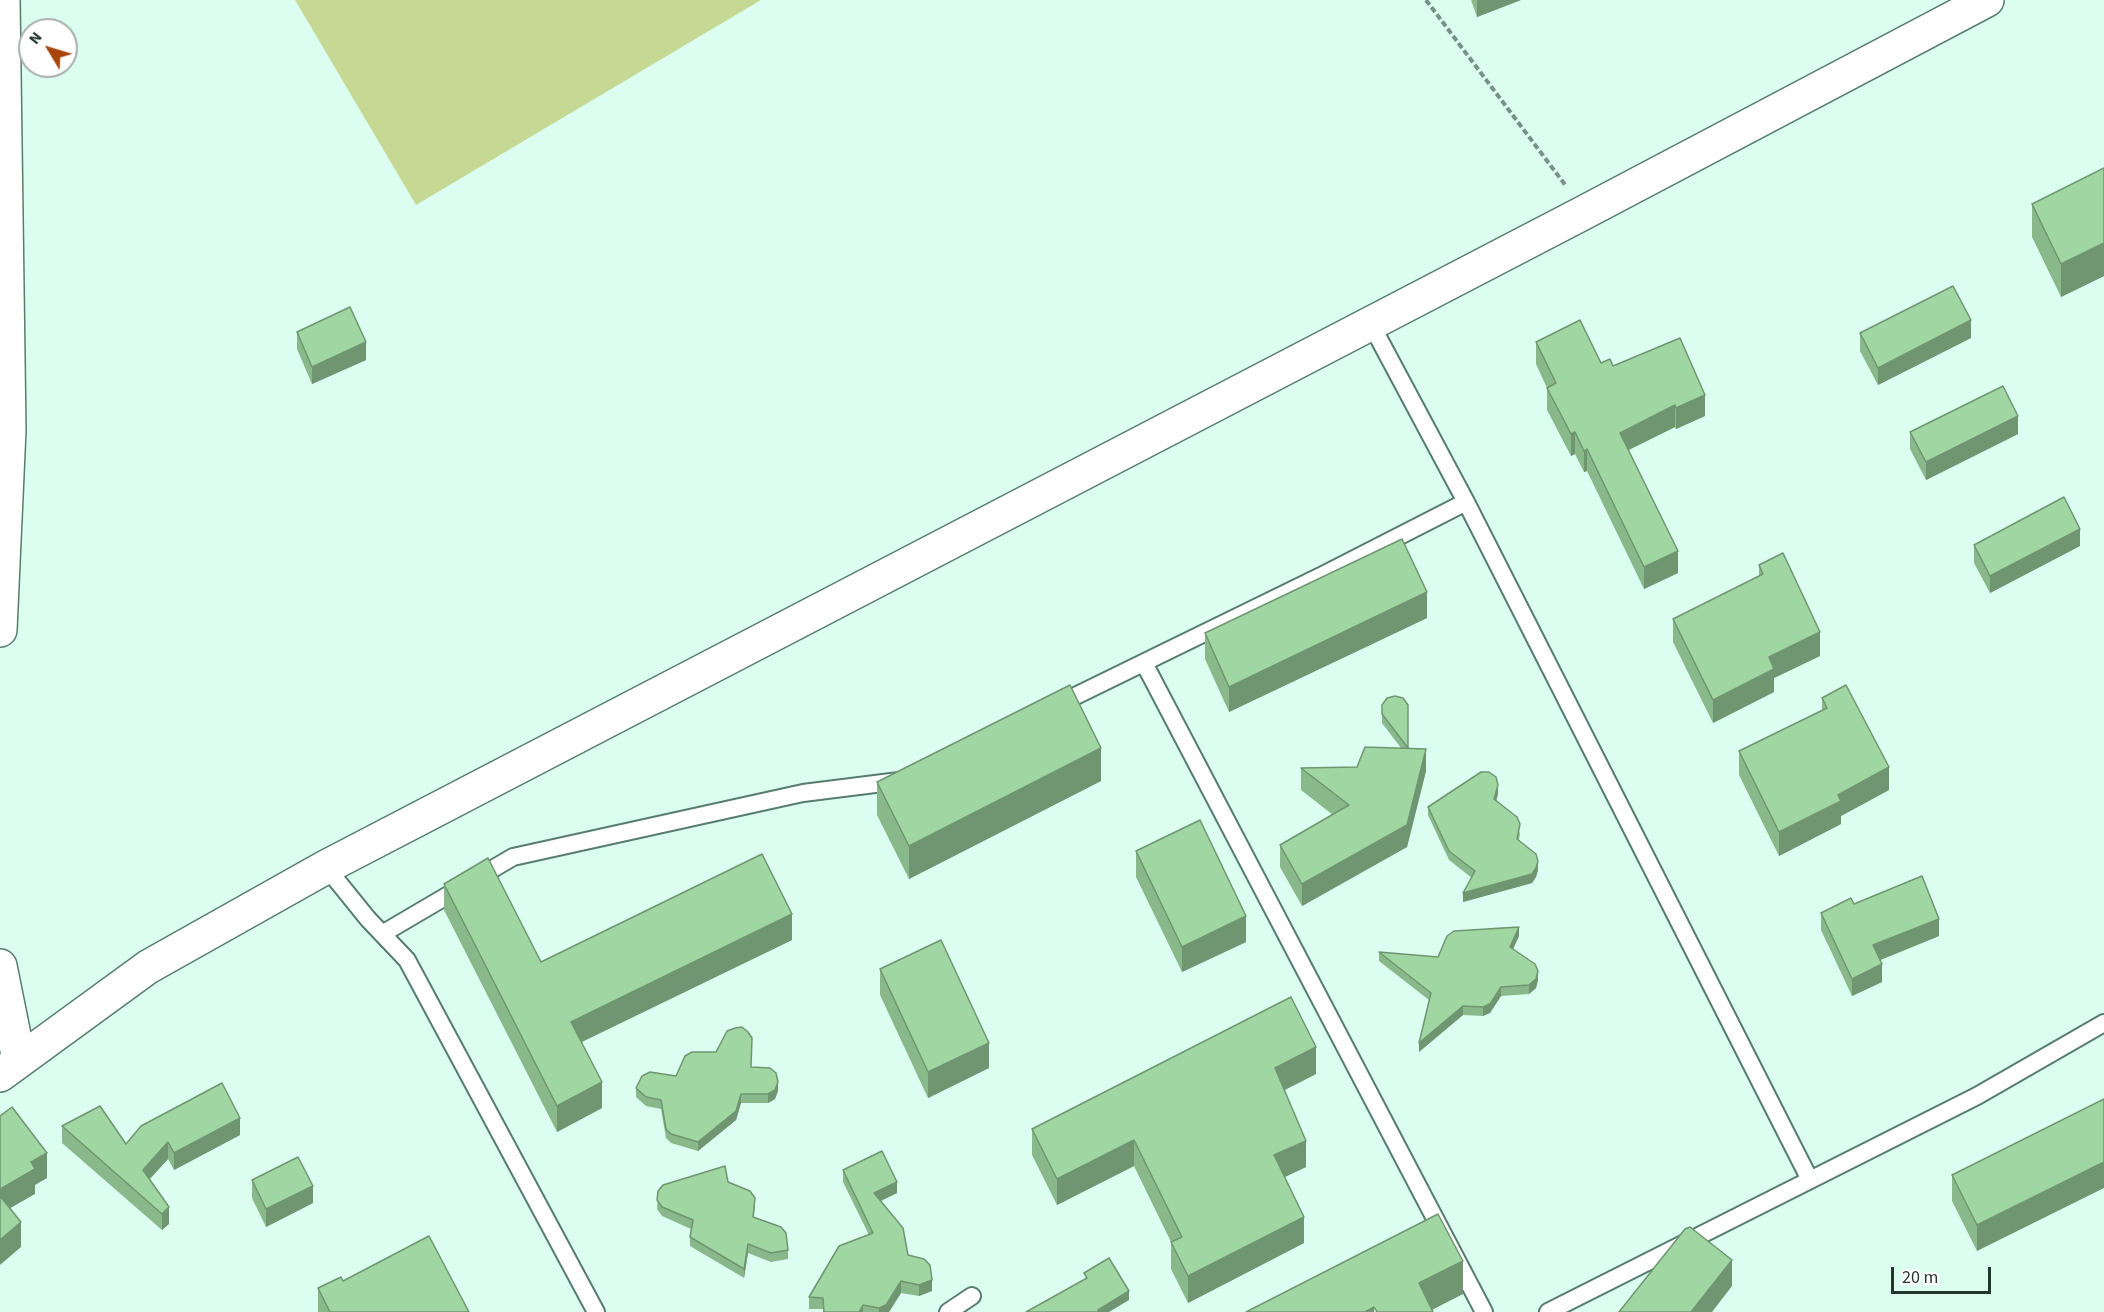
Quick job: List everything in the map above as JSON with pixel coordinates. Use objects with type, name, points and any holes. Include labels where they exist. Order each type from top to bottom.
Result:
[{"type":"main road","points":[[0,630],[9,430],[3,0]]},
{"type":"main road","points":[[10,1067],[148,967],[326,867],[1371,324],[1988,0]]},
{"type":"main road","points":[[0,966],[10,1067]]},
{"type":"lane","points":[[1371,324],[1466,502],[1810,1180]]},
{"type":"lane","points":[[1039,714],[1466,502]]},
{"type":"lane","points":[[1144,663],[1484,1312]]},
{"type":"lane","points":[[382,934],[513,857],[803,793],[903,780],[913,775]]},
{"type":"lane","points":[[326,867],[407,960],[596,1312]]},
{"type":"lane","points":[[1548,1312],[1977,1096],[2104,1023]]},
{"type":"lane","points":[[948,1312],[972,1296]]},
{"type":"path","points":[[1426,0],[1585,212]]},
{"type":"green space","points":[[295,0],[761,0],[416,205]]},
{"type":"building","points":[[2104,168],[2104,243],[2061,264],[2032,204]]},
{"type":"building","points":[[1953,286],[1971,320],[1878,368],[1860,333]]},
{"type":"building","points":[[350,307],[366,342],[312,367],[297,332]]},
{"type":"building","points":[[1580,320],[1601,363],[1610,359],[1613,366],[1680,338],[1705,395],[1676,408],[1675,405],[1620,433],[1678,551],[1644,567],[1587,449],[1584,451],[1575,432],[1571,434],[1547,388],[1556,383],[1536,342]]},
{"type":"building","points":[[2003,386],[2018,416],[1926,462],[1910,432]]},
{"type":"building","points":[[2064,497],[2080,529],[1990,576],[1974,545]]},
{"type":"building","points":[[1402,539],[1427,592],[1229,687],[1205,633]]},
{"type":"building","points":[[1783,553],[1820,632],[1769,657],[1774,669],[1713,700],[1673,619],[1763,574],[1759,565]]},
{"type":"building","points":[[1070,685],[1101,748],[909,846],[877,782]]},
{"type":"building","points":[[1846,685],[1889,767],[1838,795],[1841,801],[1779,832],[1739,751],[1827,708],[1822,698]]},
{"type":"building","points":[[1395,696],[1403,698],[1408,705],[1408,748],[1382,714],[1382,705],[1387,698]]},
{"type":"building","points":[[1365,747],[1426,749],[1407,825],[1302,884],[1280,845],[1349,805],[1301,768],[1357,767]]},
{"type":"building","points":[[1481,772],[1489,772],[1496,777],[1498,785],[1494,799],[1517,817],[1520,824],[1517,839],[1536,854],[1538,861],[1532,874],[1463,893],[1475,871],[1449,851],[1428,807]]},
{"type":"building","points":[[1200,820],[1246,916],[1182,947],[1136,851]]},
{"type":"building","points":[[762,854],[792,914],[571,1022],[602,1082],[557,1106],[444,884],[488,858],[541,962]]},
{"type":"building","points":[[1922,876],[1939,919],[1873,945],[1882,964],[1852,979],[1821,913],[1851,898],[1854,904]]},
{"type":"building","points":[[1519,927],[1510,947],[1535,964],[1538,971],[1536,979],[1529,985],[1501,987],[1490,1004],[1483,1007],[1463,1006],[1419,1043],[1431,993],[1379,952],[1438,957],[1447,936],[1454,931]]},
{"type":"building","points":[[941,940],[989,1043],[928,1072],[880,969]]},
{"type":"building","points":[[1291,997],[1316,1047],[1275,1068],[1306,1141],[1274,1155],[1304,1217],[1188,1276],[1171,1242],[1182,1237],[1134,1140],[1057,1179],[1032,1129]]},
{"type":"building","points":[[742,1027],[752,1038],[751,1067],[770,1068],[776,1073],[778,1082],[775,1090],[768,1094],[741,1094],[736,1111],[698,1142],[671,1134],[666,1129],[661,1100],[646,1097],[636,1088],[642,1076],[650,1072],[676,1076],[685,1056],[692,1052],[716,1052],[727,1031]]},
{"type":"building","points":[[222,1083],[240,1118],[174,1153],[168,1142],[143,1170],[169,1207],[162,1214],[62,1126],[100,1106],[126,1144],[141,1126]]},
{"type":"building","points":[[2104,1099],[2104,1162],[1977,1225],[1952,1175]]},
{"type":"building","points":[[12,1107],[47,1153],[31,1162],[35,1169],[0,1189],[0,1116]]},
{"type":"building","points":[[882,1151],[897,1182],[874,1193],[903,1228],[908,1255],[924,1259],[930,1265],[932,1280],[919,1285],[901,1281],[886,1305],[879,1308],[863,1305],[859,1312],[824,1312],[823,1298],[809,1297],[839,1246],[873,1233],[843,1170]]},
{"type":"building","points":[[298,1157],[313,1186],[266,1209],[252,1180]]},
{"type":"building","points":[[725,1166],[728,1182],[750,1191],[755,1198],[753,1217],[781,1227],[786,1233],[788,1250],[771,1253],[748,1244],[744,1269],[690,1237],[693,1220],[662,1207],[657,1200],[658,1191],[663,1185]]},
{"type":"building","points":[[0,1196],[21,1222],[0,1240]]},
{"type":"building","points":[[1438,1214],[1463,1261],[1419,1283],[1433,1312],[1377,1312],[1374,1307],[1365,1312],[1246,1312]]},
{"type":"building","points":[[1690,1227],[1732,1260],[1691,1312],[1619,1312],[1685,1229]]},
{"type":"building","points":[[429,1236],[469,1312],[330,1312],[318,1288],[341,1277],[343,1281]]},
{"type":"building","points":[[1109,1258],[1129,1291],[1099,1311],[1026,1312],[1087,1278],[1084,1273]]}]
